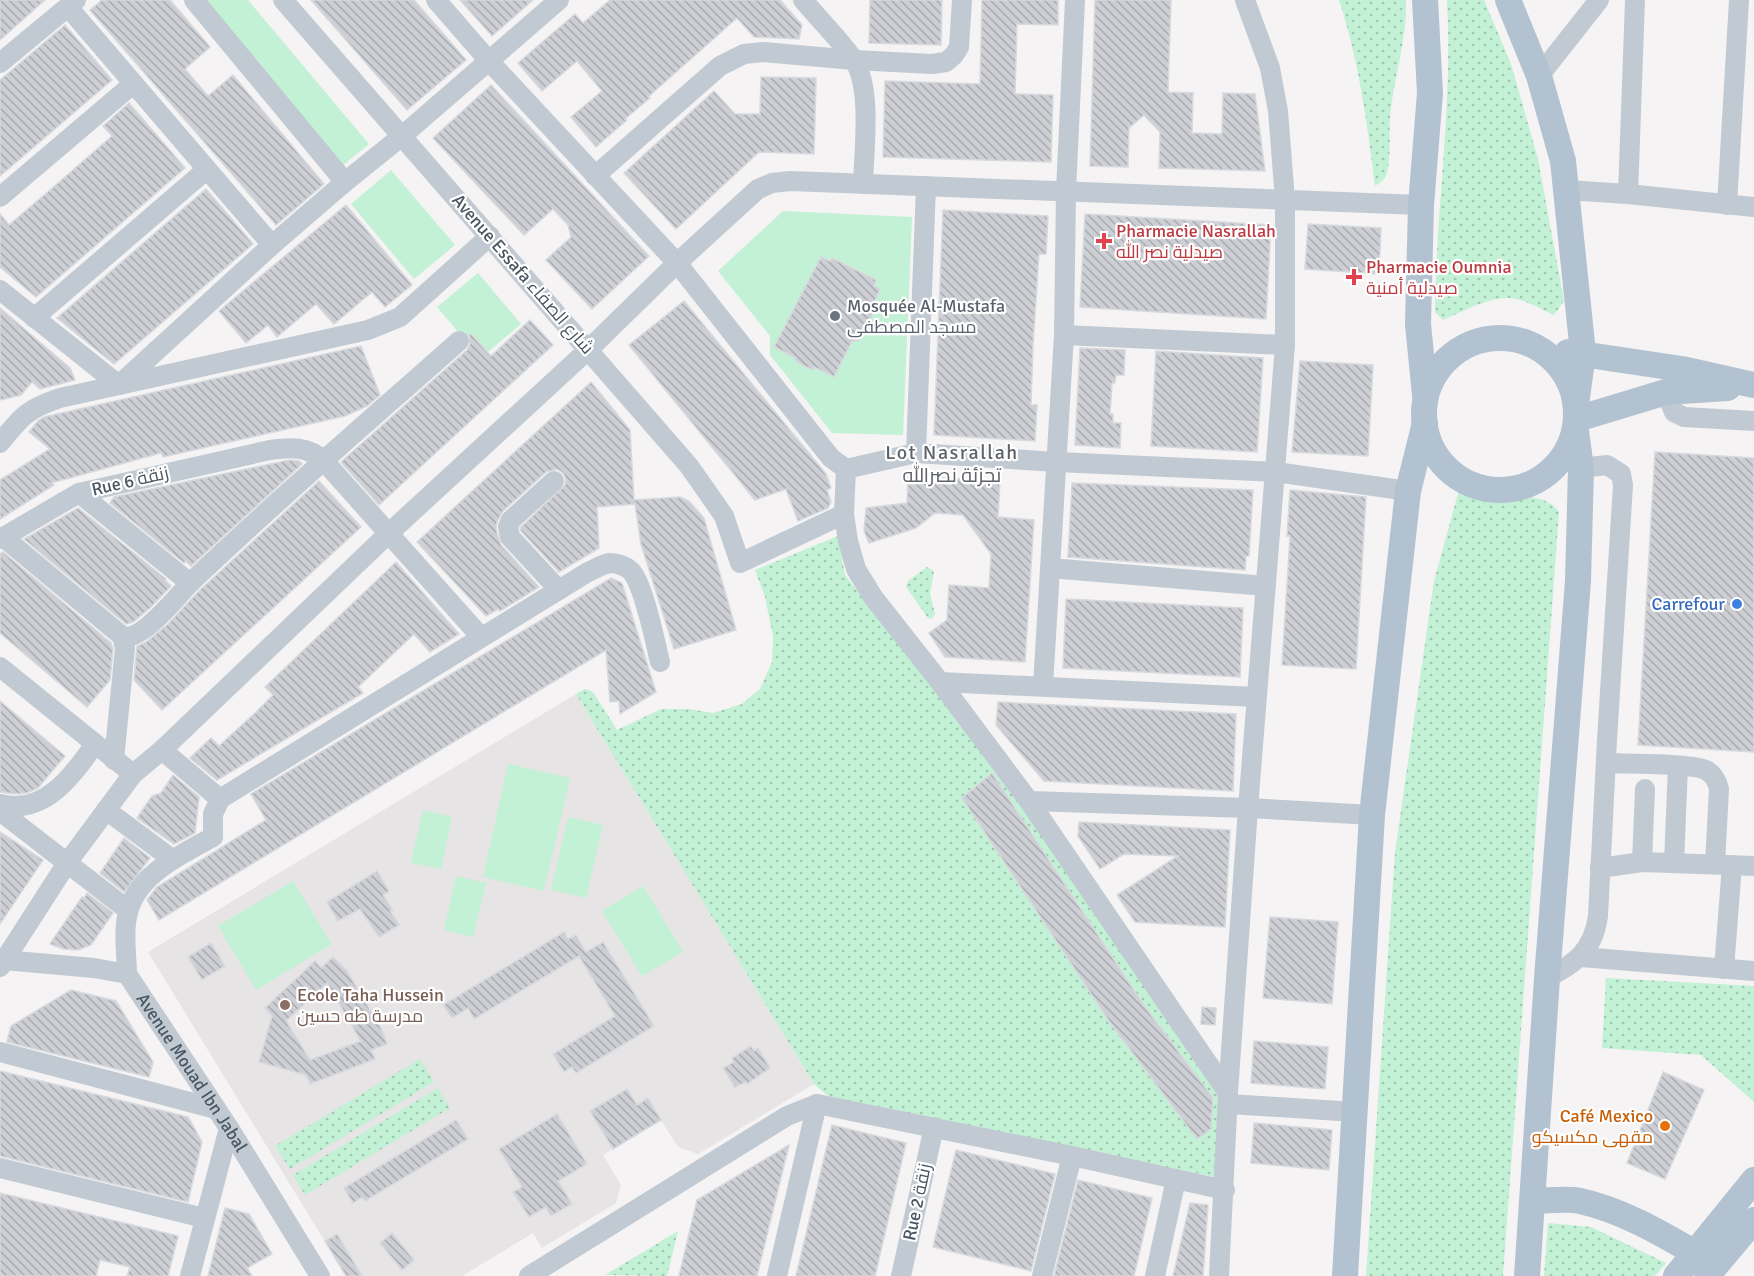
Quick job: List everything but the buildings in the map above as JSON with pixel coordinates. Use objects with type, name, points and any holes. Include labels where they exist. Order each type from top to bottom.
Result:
[{"type":"main road","points":[[1425,0],[1430,93],[1420,205],[1418,324],[1426,413],[1432,448],[1443,465],[1458,478],[1476,487],[1496,490],[1516,489],[1535,483],[1551,472],[1564,457],[1576,419],[1584,353],[1563,161],[1539,75],[1508,0]]},
{"type":"main road","points":[[1345,1276],[1372,815],[1408,491],[1436,372],[1449,357],[1466,345],[1485,339],[1505,338],[1525,342],[1542,350],[1584,353],[1682,369],[1754,385]]},
{"type":"main road","points":[[1527,1276],[1546,978],[1578,581],[1581,468],[1576,419],[1560,371],[1542,350]]},
{"type":"main road","points":[[1576,419],[1666,392],[1754,385]]},
{"type":"main road","points":[[1676,1276],[1754,1180]]},
{"type":"main road","points":[[1533,1201],[1578,1201],[1623,1215],[1661,1233],[1695,1253]]},
{"type":"main road","points":[[1707,1276],[1754,1220]]},
{"type":"street","points":[[194,0],[345,182]]},
{"type":"street","name":"Avenue Essafa شارع الصفاء","points":[[283,0],[689,466],[724,516],[740,563],[844,514]]},
{"type":"street","points":[[436,0],[489,61],[677,263],[831,458],[846,469],[916,453],[1276,472],[1408,491]]},
{"type":"street","points":[[119,385],[272,245],[559,0]]},
{"type":"street","points":[[802,0],[854,60],[860,75],[865,97],[863,184]]},
{"type":"street","points":[[595,176],[720,66],[744,54],[763,52],[854,60],[932,64],[946,62],[959,47],[962,0]]},
{"type":"street","points":[[1043,686],[1064,335],[1066,191],[1075,0]]},
{"type":"street","points":[[1220,1276],[1248,808],[1285,345],[1285,200],[1278,111],[1270,68],[1245,0]]},
{"type":"street","points":[[1539,75],[1599,0]]},
{"type":"street","points":[[1628,194],[1635,0]]},
{"type":"street","points":[[1726,205],[1739,0]]},
{"type":"street","points":[[0,63],[72,3],[133,84],[272,245]]},
{"type":"street","points":[[0,197],[133,84]]},
{"type":"street","points":[[34,318],[206,170]]},
{"type":"street","points":[[2,963],[68,862],[133,774],[162,750],[388,534],[758,189],[772,183],[790,181],[1420,205]]},
{"type":"street","points":[[916,453],[926,186]]},
{"type":"street","points":[[1567,190],[1754,207]]},
{"type":"street","points":[[3,432],[25,413],[60,398],[368,330],[400,317],[490,236]]},
{"type":"street","points":[[0,290],[119,385]]},
{"type":"street","points":[[1064,335],[1285,345]]},
{"type":"street","points":[[2,538],[122,636],[132,637],[144,630],[190,583],[459,341]]},
{"type":"street","points":[[1666,392],[1674,412],[1684,417],[1754,421]]},
{"type":"street","name":"Rue 6 زنقة","points":[[2,538],[79,493],[270,450],[304,449],[317,454],[324,461]]},
{"type":"street","points":[[324,461],[481,637]]},
{"type":"street","points":[[1546,978],[1581,957],[1593,938],[1596,928],[1623,485],[1621,474],[1607,465],[1581,468]]},
{"type":"street","points":[[846,469],[844,514],[848,541],[856,569],[873,597],[1029,801],[1229,1099]]},
{"type":"street","points":[[554,481],[512,520],[508,527],[510,537],[559,590]]},
{"type":"street","points":[[79,493],[190,583]]},
{"type":"street","points":[[128,974],[126,919],[128,910],[142,885],[172,859],[213,837],[213,814],[220,799],[559,590],[604,564],[623,565],[632,572],[639,585],[660,662]]},
{"type":"street","points":[[1050,568],[1266,586]]},
{"type":"street","points":[[114,760],[125,648],[122,636]]},
{"type":"street","points":[[0,667],[94,745],[133,774]]},
{"type":"street","points":[[940,682],[1256,697]]},
{"type":"street","points":[[0,804],[28,805],[43,799],[76,771],[94,745]]},
{"type":"street","points":[[162,750],[220,799]]},
{"type":"street","points":[[1606,764],[1678,766],[1707,770],[1718,783],[1723,864],[1724,969]]},
{"type":"street","points":[[1674,863],[1678,766]]},
{"type":"street","points":[[1642,862],[1645,789]]},
{"type":"street","points":[[1029,801],[1248,808],[1372,815]]},
{"type":"street","points":[[106,810],[172,859]]},
{"type":"street","points":[[0,811],[128,910]]},
{"type":"street","points":[[1600,868],[1642,862],[1754,866]]},
{"type":"street","points":[[1581,957],[1754,971]]},
{"type":"street","name":"Avenue Mouad Ibn Jabal","points":[[2,963],[94,968],[128,974],[229,1128],[320,1276]]},
{"type":"street","points":[[0,1052],[216,1109]]},
{"type":"street","points":[[1229,1099],[1355,1112]]},
{"type":"street","points":[[530,1276],[787,1116],[817,1104],[1225,1190]]},
{"type":"street","points":[[777,1276],[817,1104]]},
{"type":"street","name":"Rue 2 زنقة","points":[[901,1276],[934,1127]]},
{"type":"street","points":[[190,1276],[229,1128]]},
{"type":"street","points":[[1042,1276],[1072,1156]]},
{"type":"street","points":[[0,1168],[204,1218]]},
{"type":"street","points":[[1155,1276],[1176,1179]]},
{"type":"shaded area","points":[[576,694],[814,1084],[698,1154],[678,1147],[661,1120],[603,1155],[621,1185],[616,1203],[542,1248],[533,1233],[462,1276],[346,1276],[148,952]]},
{"type":"green space","points":[[202,0],[248,0],[369,144],[342,166]]},
{"type":"green space","points":[[1339,0],[1406,0],[1404,30],[1390,116],[1388,168],[1384,179],[1375,186],[1357,69]]},
{"type":"green space","points":[[1447,0],[1484,0],[1511,64],[1538,159],[1564,301],[1554,315],[1527,302],[1510,298],[1484,302],[1443,320],[1435,312],[1448,78]]},
{"type":"green space","points":[[391,170],[455,245],[414,279],[351,204]]},
{"type":"green space","points":[[783,211],[912,217],[903,435],[832,433],[770,355],[770,336],[718,271]]},
{"type":"green space","points":[[478,273],[521,324],[488,352],[471,334],[465,340],[437,307]]},
{"type":"green space","points":[[1459,490],[1492,496],[1522,496],[1539,499],[1559,512],[1503,1276],[1366,1276],[1395,852],[1434,581]]},
{"type":"green space","points":[[838,536],[845,575],[997,770],[1218,1090],[1219,1178],[829,1097],[814,1084],[576,694],[585,689],[593,692],[617,730],[661,709],[689,709],[713,713],[742,704],[760,689],[772,662],[773,636],[765,597],[755,570]]},
{"type":"green space","points":[[927,567],[934,571],[930,594],[935,614],[932,619],[928,618],[906,587],[908,581]]},
{"type":"green space","points":[[508,764],[570,778],[544,891],[483,877]]},
{"type":"green space","points":[[423,810],[452,817],[441,869],[411,863]]},
{"type":"green space","points":[[568,817],[603,825],[586,898],[551,890]]},
{"type":"green space","points":[[456,876],[486,883],[473,937],[444,930]]},
{"type":"green space","points":[[293,881],[332,944],[256,990],[218,926]]},
{"type":"green space","points":[[643,886],[683,952],[642,976],[602,911]]},
{"type":"green space","points":[[1606,978],[1754,986],[1754,1102],[1701,1055],[1602,1048]]},
{"type":"green space","points":[[420,1059],[434,1082],[290,1169],[275,1146]]},
{"type":"green space","points":[[438,1088],[450,1108],[305,1195],[293,1175]]},
{"type":"green space","points":[[1548,1223],[1591,1227],[1666,1263],[1655,1276],[1544,1276]]},
{"type":"green space","points":[[678,1231],[667,1276],[605,1275]]},
{"type":"place","name":"Pharmacie Nasrallah صيدلية نصر الله","points":[[1104,241]]},
{"type":"place","name":"Pharmacie Oumnia صيدلية أمنية","points":[[1354,277]]},
{"type":"place","name":"Mosquée Al-Mustafa مسجد المصطفى","points":[[835,316]]},
{"type":"place","name":"Carrefour","points":[[1737,604]]},
{"type":"place","name":"Ecole Taha Hussein مدرسة طه حسين","points":[[285,1005]]},
{"type":"place","name":"Café Mexico مقهى مكسيكو","points":[[1665,1126]]},
{"type":"district","name":"Lot Nasrallah تجزئة نصرالله","points":[[952,464]]}]
